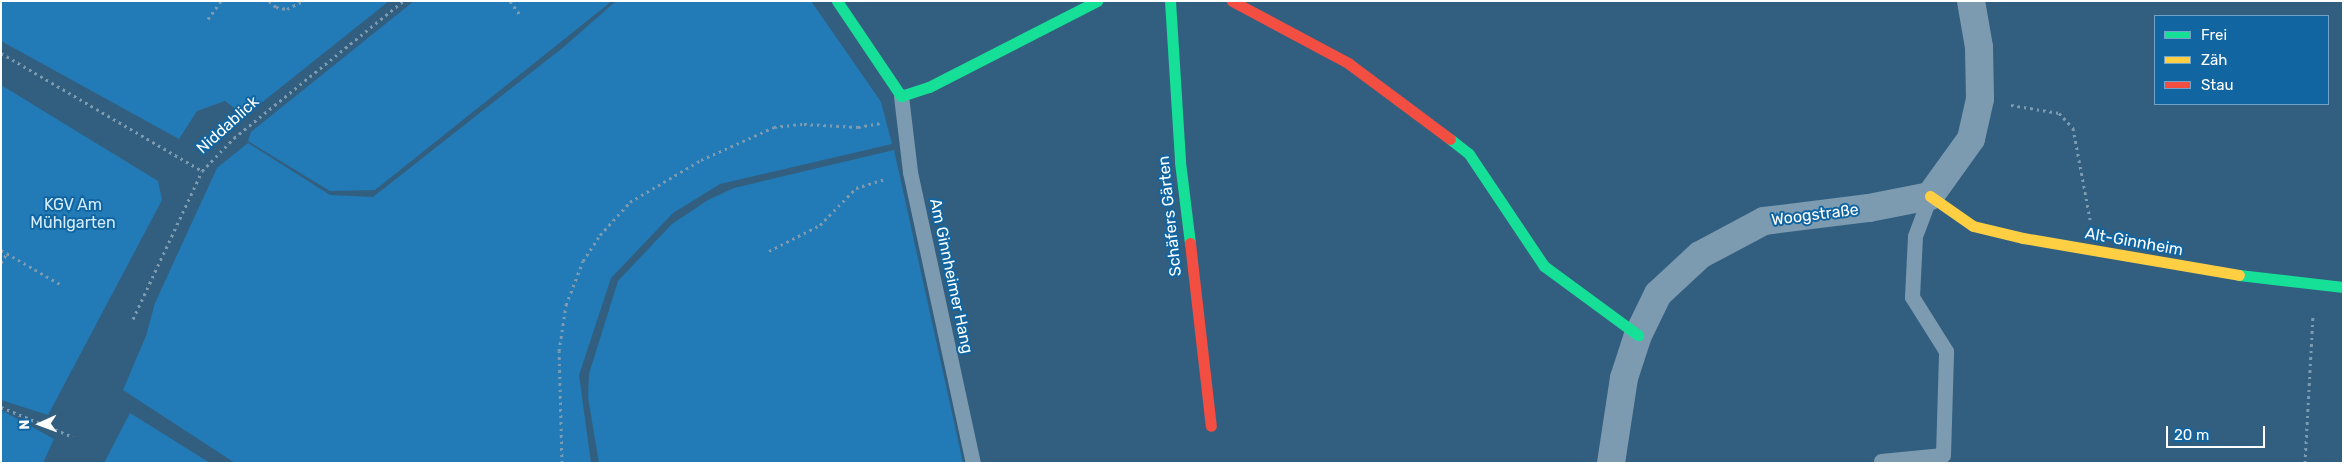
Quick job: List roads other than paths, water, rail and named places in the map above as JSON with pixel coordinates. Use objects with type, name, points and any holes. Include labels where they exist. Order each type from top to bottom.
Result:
[{"type":"street","points":[[837,1],[901,96],[929,87],[1098,1]]},
{"type":"street","name":"Schäfers Gärten","points":[[1170,1],[1180,162],[1211,426]]},
{"type":"street","points":[[1232,1],[1348,63],[1469,154],[1544,266],[1638,335]]},
{"type":"street","points":[[1930,196],[1970,139],[1980,99],[1979,47],[1971,1]]},
{"type":"street","name":"Woogstraße","points":[[1611,463],[1624,378],[1638,335],[1658,294],[1700,255],[1764,221],[1869,208],[1930,196]]},
{"type":"street","name":"Alt-Ginnheim","points":[[1930,196],[1973,226],[2090,251],[2215,272],[2343,287]]},
{"type":"lane","name":"Am Ginnheimer Hang","points":[[901,96],[910,172],[972,463]]},
{"type":"lane","points":[[1881,461],[1943,455],[1946,351],[1912,297],[1915,236],[1930,196]]},
{"type":"park label","name":"KGV Am Mühlgarten","points":[[73,214]]}]
